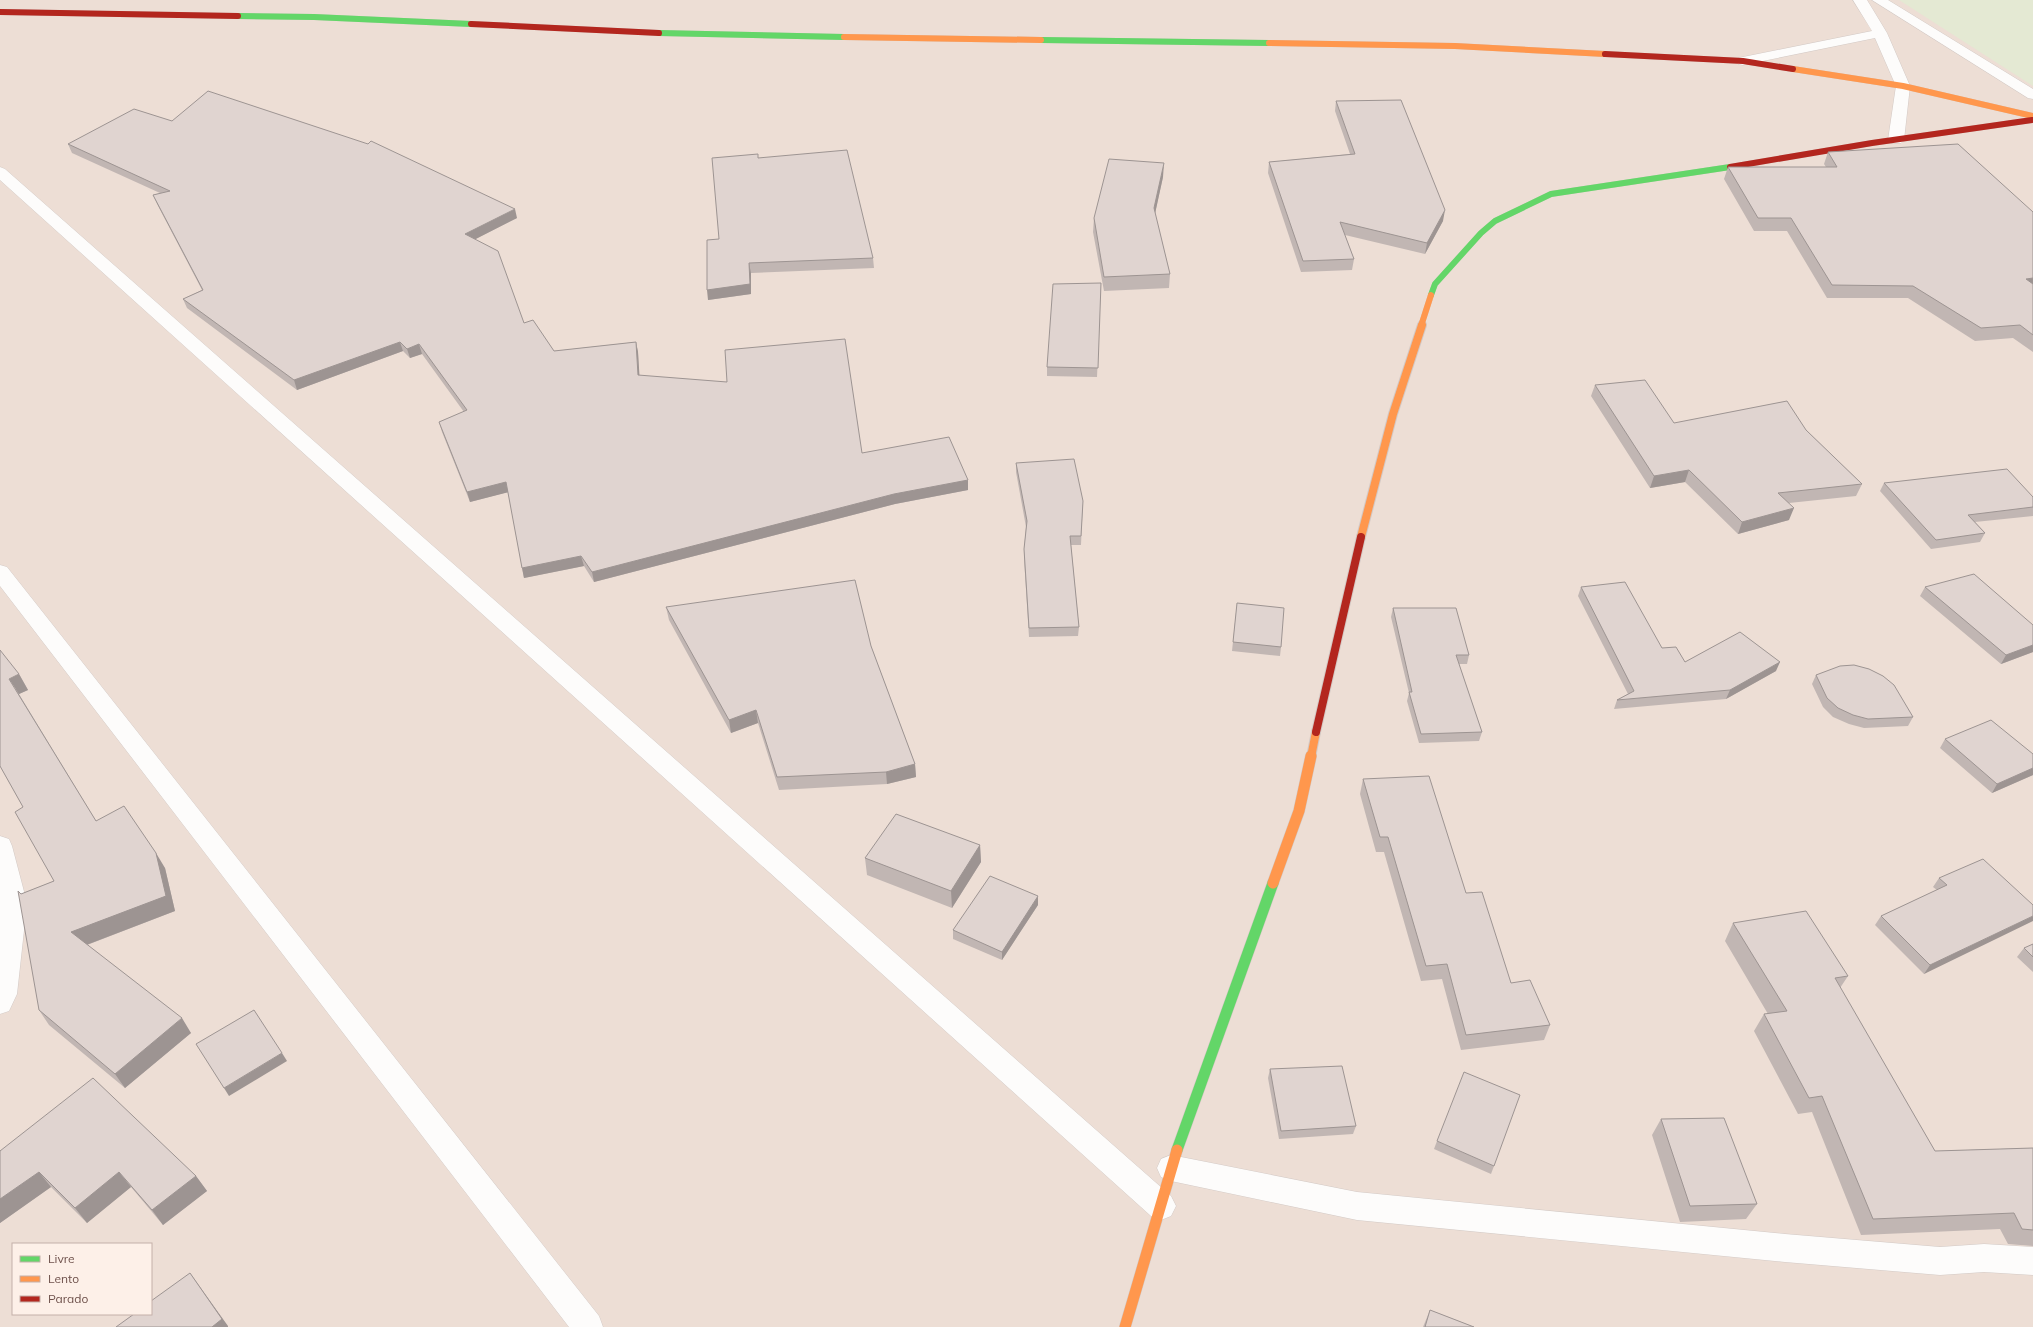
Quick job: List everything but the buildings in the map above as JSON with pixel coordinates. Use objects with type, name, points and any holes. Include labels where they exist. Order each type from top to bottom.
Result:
[{"type":"street","points":[[1860,0],[1880,33],[1903,86],[1896,140]]},
{"type":"street","points":[[1879,0],[2033,95]]},
{"type":"street","points":[[0,12],[314,17],[707,35],[1454,46],[1744,61],[1903,86],[2033,116]]},
{"type":"street","points":[[1744,61],[1880,33]]},
{"type":"street","points":[[1125,1327],[1171,1168],[1299,811],[1349,584],[1393,414],[1435,284],[1480,233],[1495,221],[1551,194],[1582,188],[1754,164],[1896,140],[2033,120]]},
{"type":"street","points":[[0,172],[1161,1206]]},
{"type":"street","points":[[0,572],[588,1327]]},
{"type":"street","points":[[0,846],[14,903],[4,994],[0,1003]]},
{"type":"street","points":[[1171,1168],[1373,1208],[1816,1251],[1940,1261],[1984,1258],[2033,1261]]},
{"type":"shaded area","points":[[0,0],[2033,0],[2033,1327],[0,1327]]},
{"type":"green space","points":[[1899,0],[2033,0],[2033,86]]},
{"type":"traffic: fast","points":[[238,16],[314,17],[471,24]]},
{"type":"traffic: fast","points":[[659,33],[844,37]]},
{"type":"traffic: fast","points":[[1041,40],[1269,43]]},
{"type":"traffic: fast","points":[[1431,295],[1435,284],[1481,233],[1495,221],[1551,194],[1730,167]]},
{"type":"traffic: fast","points":[[1177,1150],[1273,883]]},
{"type":"traffic: slow","points":[[844,37],[1041,40]]},
{"type":"traffic: slow","points":[[1269,43],[1455,46],[1605,54]]},
{"type":"traffic: slow","points":[[1793,69],[1903,86],[2033,116]]},
{"type":"traffic: slow","points":[[1361,537],[1393,414],[1431,295]]},
{"type":"traffic: slow","points":[[1273,883],[1299,811],[1316,732]]},
{"type":"traffic: slow","points":[[1125,1327],[1177,1150]]},
{"type":"traffic: jam","points":[[0,12],[238,16]]},
{"type":"traffic: jam","points":[[471,24],[659,33]]},
{"type":"traffic: jam","points":[[1605,54],[1743,61],[1793,69]]},
{"type":"traffic: jam","points":[[1730,167],[1872,143],[2032,120]]},
{"type":"traffic: jam","points":[[1316,732],[1361,537]]}]
